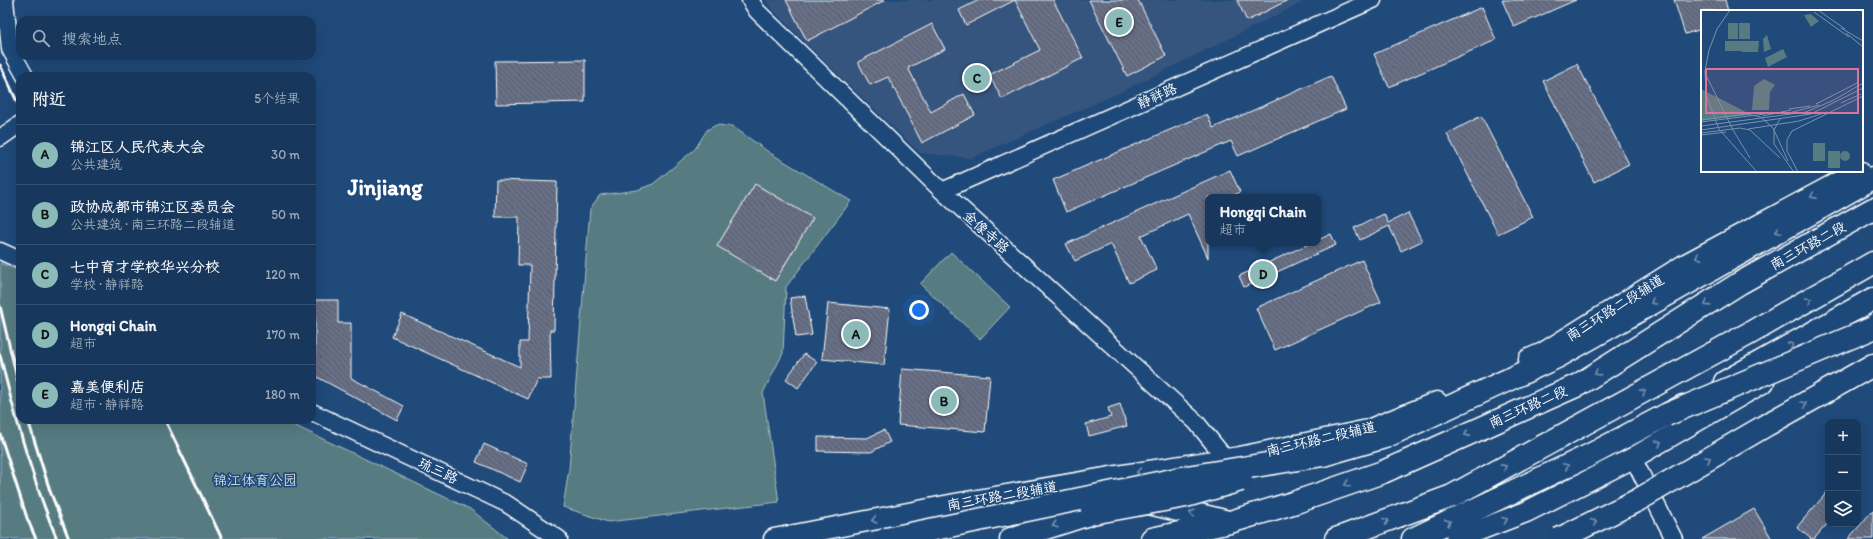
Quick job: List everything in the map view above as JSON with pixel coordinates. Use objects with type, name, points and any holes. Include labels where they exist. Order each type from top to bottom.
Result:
[{"type":"highway","points":[[1836,198],[1873,173]]},
{"type":"highway","points":[[1011,539],[1092,513],[1186,496],[1385,437],[1559,356],[1873,178]]},
{"type":"highway","name":"南三环路二段","points":[[1152,539],[1230,522],[1296,502],[1382,472],[1578,385],[1740,283],[1873,209]]},
{"type":"highway","points":[[1336,539],[1452,496],[1750,333],[1873,263]]},
{"type":"highway","points":[[1413,539],[1590,455],[1666,415],[1873,299]]},
{"type":"highway","points":[[1666,415],[1873,328]]},
{"type":"highway","points":[[1559,539],[1638,500],[1873,365]]},
{"type":"highway","points":[[886,539],[1187,477],[1323,455]]},
{"type":"highway","points":[[1117,496],[1230,522]]},
{"type":"main road","points":[[1863,168],[1873,162]]},
{"type":"main road","name":"南三环路二段辅道","points":[[774,539],[1122,475],[1226,459],[1368,430],[1456,395],[1543,353],[1684,265],[1857,172]]},
{"type":"main road","points":[[1456,539],[1526,512],[1633,458],[1873,322]]},
{"type":"street","points":[[5,0],[10,49],[16,60]]},
{"type":"street","name":"金像寺路","points":[[750,0],[757,11],[942,192],[1196,422],[1226,459]]},
{"type":"street","name":"静祥路","points":[[942,192],[1373,0]]},
{"type":"street","points":[[16,60],[23,72]]},
{"type":"street","points":[[0,138],[16,127]]},
{"type":"street","points":[[0,251],[16,258]]},
{"type":"street","name":"琉三路","points":[[316,414],[507,504],[559,539]]},
{"type":"street","points":[[899,515],[1006,510],[1117,496],[1220,478],[1368,430]]},
{"type":"street","points":[[1633,458],[1674,539]]},
{"type":"shaded area","points":[[766,0],[1307,0],[1121,92],[971,158],[920,153],[826,63],[771,8]]},
{"type":"green space","points":[[716,125],[732,126],[770,153],[851,201],[786,287],[783,353],[763,393],[779,502],[608,522],[563,507],[569,469],[590,209],[600,195],[637,190],[653,184],[695,149],[707,130]]},
{"type":"green space","points":[[951,252],[1010,307],[980,339],[920,284]]},
{"type":"green space","name":"锦江体育公园","points":[[0,263],[16,269],[16,424],[291,424],[470,509],[508,539],[0,539]]},
{"type":"building","points":[[786,0],[885,0],[807,41]]},
{"type":"building","points":[[979,0],[1015,0],[966,25],[959,10]]},
{"type":"building","points":[[1015,0],[1053,0],[1083,58],[1002,99],[989,75],[1040,50]]},
{"type":"building","points":[[1089,0],[1138,0],[1166,56],[1127,76]]},
{"type":"building","points":[[1237,0],[1288,0],[1247,21]]},
{"type":"building","points":[[1502,0],[1576,0],[1514,27]]},
{"type":"building","points":[[1674,0],[1725,0],[1728,10],[1701,10],[1701,29],[1685,34]]},
{"type":"building","points":[[1482,7],[1496,40],[1389,87],[1374,54]]},
{"type":"building","points":[[932,24],[945,49],[908,68],[931,112],[964,94],[975,115],[922,143],[888,77],[870,85],[858,62]]},
{"type":"building","points":[[585,60],[585,102],[496,104],[495,61]]},
{"type":"building","points":[[1577,64],[1629,164],[1594,182],[1543,81]]},
{"type":"building","points":[[1331,76],[1346,109],[1238,156],[1231,141],[1066,212],[1053,180],[1207,114],[1213,128]]},
{"type":"building","points":[[1481,116],[1533,217],[1498,234],[1447,134]]},
{"type":"building","points":[[1230,170],[1240,192],[1236,194],[1205,194],[1205,246],[1208,246],[1208,258],[1188,214],[1141,236],[1157,270],[1129,283],[1111,244],[1075,261],[1066,244]]},
{"type":"building","points":[[496,180],[557,182],[554,330],[550,330],[551,379],[537,379],[528,399],[392,337],[402,314],[520,367],[520,342],[528,342],[530,265],[518,265],[519,217],[495,217]]},
{"type":"building","points":[[755,184],[813,218],[775,281],[717,246]]},
{"type":"building","points":[[1408,213],[1422,241],[1401,251],[1389,226],[1360,240],[1354,228],[1384,214],[1388,223]]},
{"type":"building","points":[[1331,234],[1336,245],[1244,287],[1239,276],[1304,246],[1321,246],[1321,239]]},
{"type":"building","points":[[1362,260],[1381,302],[1275,350],[1256,308]]},
{"type":"building","points":[[805,296],[812,335],[796,337],[790,298]]},
{"type":"building","points":[[316,300],[338,300],[338,323],[351,323],[351,378],[404,406],[397,420],[316,377]]},
{"type":"building","points":[[828,303],[890,309],[884,365],[822,359]]},
{"type":"building","points":[[804,354],[817,362],[798,388],[786,379]]},
{"type":"building","points":[[902,369],[990,376],[985,432],[898,425]]},
{"type":"building","points":[[1120,404],[1127,426],[1089,436],[1086,424],[1111,417],[1108,408]]},
{"type":"building","points":[[884,430],[890,442],[871,452],[818,451],[818,437],[867,438]]},
{"type":"building","points":[[484,444],[528,464],[520,482],[476,462]]},
{"type":"building","points":[[1825,494],[1825,526],[1814,539],[1811,539],[1797,527]]},
{"type":"building","points":[[1754,509],[1772,539],[1702,539]]},
{"type":"building","points":[[1873,510],[1873,539],[1848,539],[1858,527],[1861,527],[1861,524]]},
{"type":"railway","points":[[0,65],[16,99]]},
{"type":"railway","points":[[0,306],[16,374]]},
{"type":"railway","points":[[0,355],[16,416]]},
{"type":"railway","points":[[18,424],[40,494],[57,539]]},
{"type":"railway","points":[[29,424],[50,491],[69,539]]},
{"type":"railway","points":[[167,424],[222,539]]},
{"type":"railway","points":[[0,434],[27,518],[36,539]]},
{"type":"place","name":"嘉美便利店","points":[[1119,22]]},
{"type":"place","name":"七中育才学校华兴分校","points":[[977,78]]},
{"type":"place","name":"Hongqi Chain","points":[[1263,274]]},
{"type":"place","name":"锦江区人民代表大会","points":[[856,334]]},
{"type":"place","name":"政协成都市锦江区委员会","points":[[944,401]]},
{"type":"district","name":"Jinjiang","points":[[385,187]]}]
